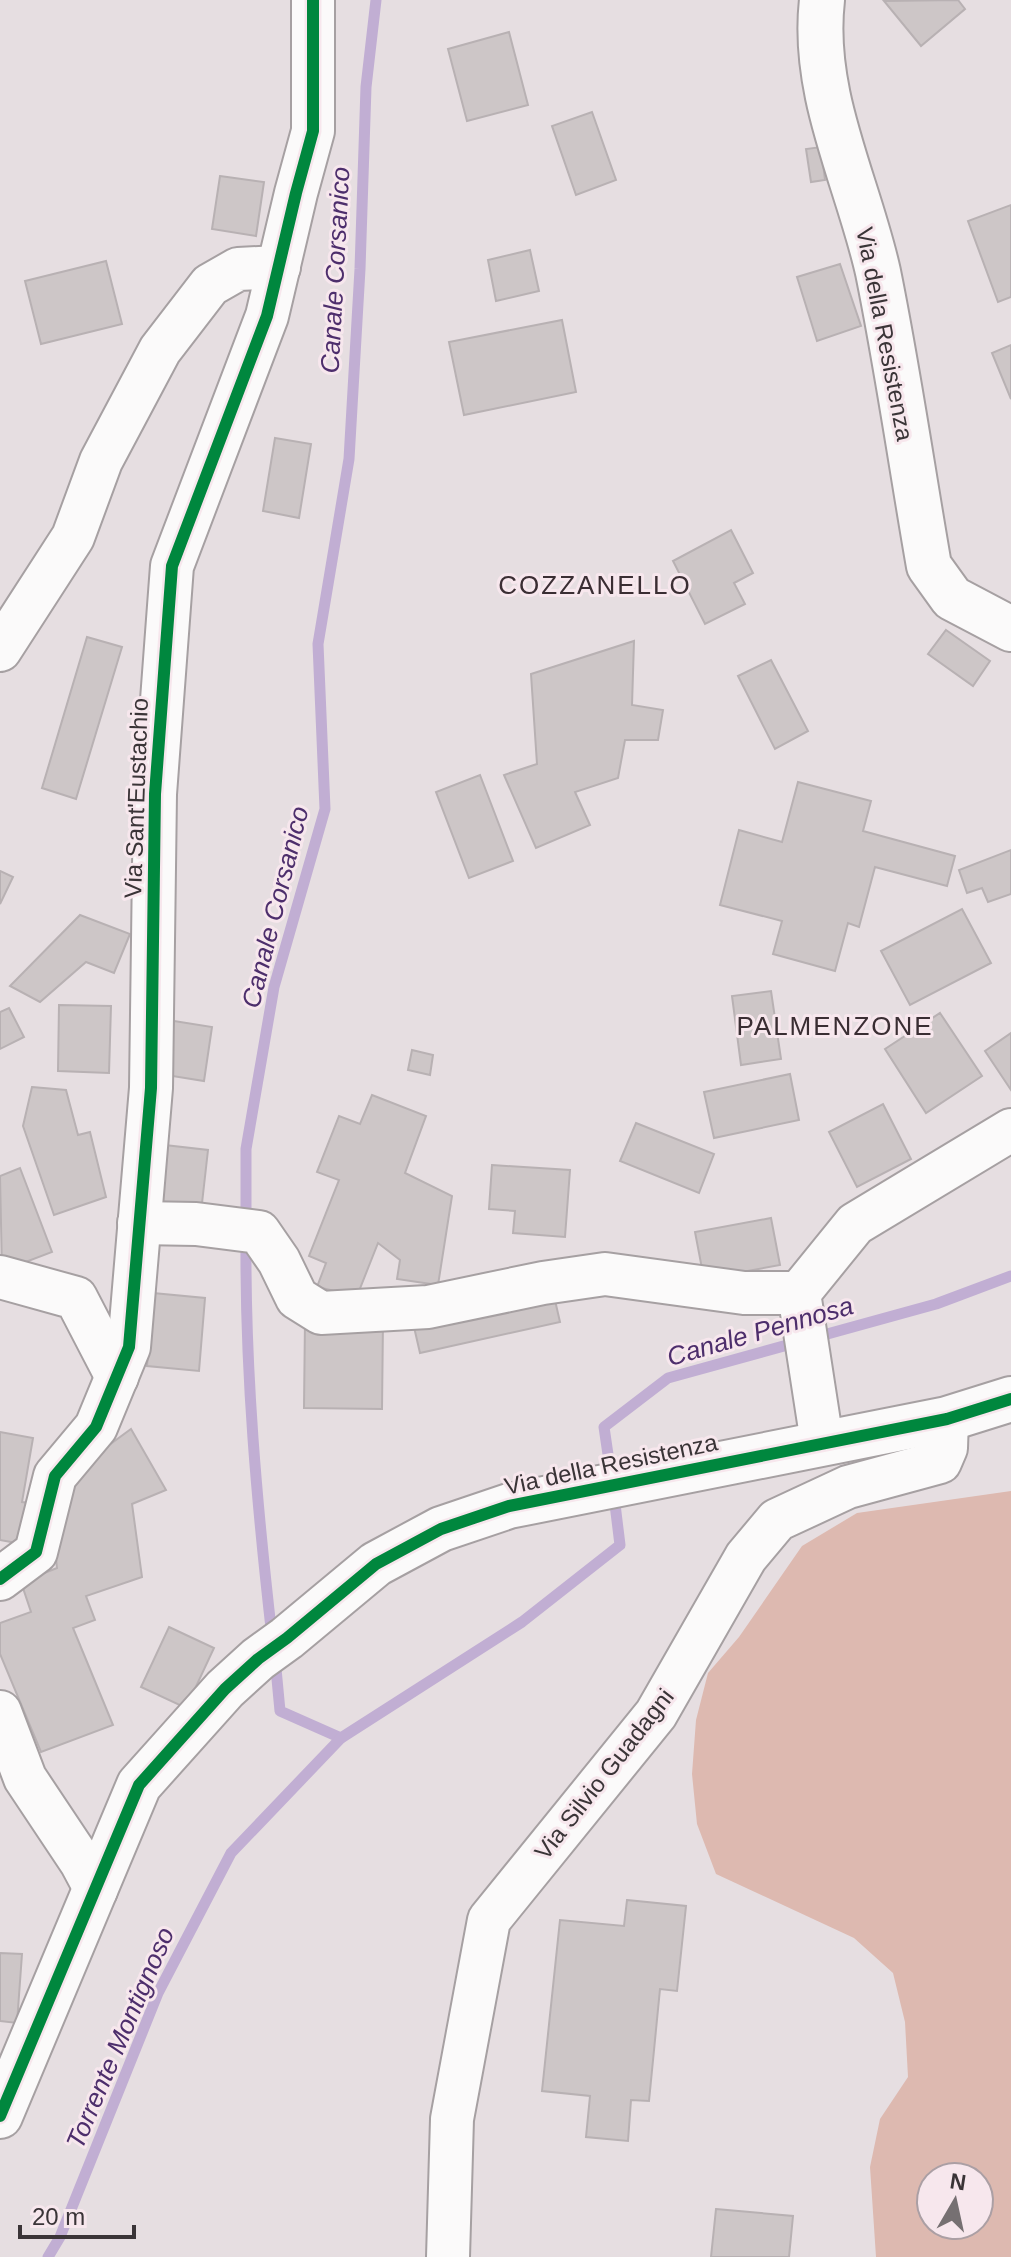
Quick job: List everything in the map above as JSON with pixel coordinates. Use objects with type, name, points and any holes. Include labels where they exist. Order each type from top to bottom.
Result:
[{"type":"street","name":"Via Sant'Eustachio","points":[[0,1579],[36,1552],[55,1476],[96,1427],[129,1347],[151,1088],[155,794],[172,566],[267,316],[313,131],[313,0]]},
{"type":"street","name":"Via della Resistenza","points":[[822,0],[819,23],[829,105],[877,270],[929,566],[952,598],[1011,629]]},
{"type":"street","points":[[0,650],[73,537],[101,461],[160,350],[210,285],[238,269],[279,267]]},
{"type":"street","points":[[822,1442],[799,1293],[855,1224],[1011,1130]]},
{"type":"street","points":[[139,1223],[259,1232],[279,1261],[297,1298],[321,1313],[428,1307],[543,1283],[605,1274],[744,1293],[799,1293]]},
{"type":"street","points":[[0,1277],[76,1298],[117,1377]]},
{"type":"street","name":"Via della Resistenza","points":[[0,2116],[139,1785],[225,1689],[376,1564],[441,1529],[509,1506],[947,1419],[1011,1399]]},
{"type":"street","name":"Via Silvio Guadagni","points":[[448,2257],[452,2119],[489,1920],[656,1714],[746,1557],[777,1520],[848,1487],[940,1462],[946,1448],[947,1419]]},
{"type":"street","points":[[0,1712],[25,1778],[96,1890]]},
{"type":"shaded area","points":[[1011,1491],[1011,2257],[876,2257],[870,2167],[880,2119],[908,2077],[905,2022],[893,1973],[854,1938],[716,1874],[697,1824],[692,1774],[696,1720],[708,1673],[739,1637],[802,1546],[857,1513]]},
{"type":"building","points":[[958,0],[965,9],[921,46],[884,1]]},
{"type":"building","points":[[509,32],[528,105],[467,121],[448,49]]},
{"type":"building","points":[[592,112],[616,180],[576,195],[552,126]]},
{"type":"building","points":[[821,147],[825,180],[811,182],[806,149]]},
{"type":"building","points":[[220,176],[264,182],[256,236],[212,229]]},
{"type":"building","points":[[1011,205],[1011,297],[998,302],[968,221]]},
{"type":"building","points":[[530,250],[539,291],[496,301],[488,260]]},
{"type":"building","points":[[106,261],[122,324],[41,344],[25,281]]},
{"type":"building","points":[[840,264],[861,326],[817,341],[797,277]]},
{"type":"building","points":[[562,320],[576,392],[464,415],[449,342]]},
{"type":"building","points":[[1011,345],[1011,399],[992,353]]},
{"type":"building","points":[[275,438],[311,444],[299,518],[263,511]]},
{"type":"building","points":[[731,530],[753,573],[734,583],[745,604],[705,624],[673,561]]},
{"type":"building","points":[[946,630],[990,661],[973,686],[928,654]]},
{"type":"building","points":[[87,637],[122,647],[76,799],[42,788]]},
{"type":"building","points":[[634,641],[632,705],[663,710],[658,740],[625,740],[618,778],[575,792],[590,825],[536,848],[504,775],[537,764],[531,674]]},
{"type":"building","points":[[771,660],[808,731],[775,749],[738,676]]},
{"type":"building","points":[[480,775],[513,861],[469,878],[436,792]]},
{"type":"building","points":[[798,782],[871,801],[863,831],[955,856],[947,886],[875,867],[859,927],[848,923],[835,971],[773,954],[782,921],[720,905],[739,830],[782,842]]},
{"type":"building","points":[[1011,850],[1011,894],[988,902],[982,888],[967,893],[959,870]]},
{"type":"building","points":[[0,871],[13,877],[0,904]]},
{"type":"building","points":[[962,909],[991,963],[910,1005],[881,951]]},
{"type":"building","points":[[80,915],[130,934],[114,973],[86,962],[40,1002],[10,986]]},
{"type":"building","points":[[771,991],[781,1059],[741,1065],[732,996]]},
{"type":"building","points":[[59,1005],[111,1006],[109,1073],[58,1071]]},
{"type":"building","points":[[9,1008],[24,1037],[0,1049],[0,1012]]},
{"type":"building","points":[[940,1013],[982,1076],[926,1113],[885,1049]]},
{"type":"building","points":[[174,1021],[212,1027],[204,1081],[166,1075]]},
{"type":"building","points":[[1011,1033],[1011,1090],[985,1051]]},
{"type":"building","points":[[412,1050],[433,1055],[430,1075],[408,1070]]},
{"type":"building","points":[[790,1074],[799,1120],[714,1138],[704,1092]]},
{"type":"building","points":[[32,1087],[66,1090],[78,1135],[90,1132],[106,1197],[54,1215],[23,1126]]},
{"type":"building","points":[[372,1095],[426,1116],[405,1173],[452,1196],[438,1285],[397,1279],[400,1260],[378,1243],[357,1296],[317,1287],[326,1263],[309,1256],[339,1180],[317,1172],[339,1116],[360,1124]]},
{"type":"building","points":[[883,1104],[911,1159],[857,1187],[829,1132]]},
{"type":"building","points":[[636,1123],[714,1154],[699,1193],[620,1161]]},
{"type":"building","points":[[156,1144],[208,1150],[200,1221],[148,1216]]},
{"type":"building","points":[[492,1165],[570,1170],[565,1237],[513,1233],[515,1211],[489,1209]]},
{"type":"building","points":[[20,1168],[52,1252],[2,1271],[0,1176]]},
{"type":"building","points":[[771,1218],[780,1265],[704,1279],[695,1232]]},
{"type":"building","points":[[551,1283],[560,1322],[420,1353],[411,1314]]},
{"type":"building","points":[[153,1293],[205,1298],[199,1371],[147,1366]]},
{"type":"building","points":[[305,1320],[383,1321],[382,1409],[304,1408]]},
{"type":"building","points":[[131,1429],[166,1490],[132,1504],[142,1577],[86,1596],[95,1620],[73,1628],[113,1725],[41,1752],[0,1654],[0,1623],[31,1612],[21,1582],[57,1568],[53,1531],[60,1481]]},
{"type":"building","points":[[0,1432],[33,1438],[22,1502],[41,1504],[33,1546],[0,1540]]},
{"type":"building","points":[[169,1627],[214,1648],[186,1708],[141,1687]]},
{"type":"building","points":[[627,1900],[686,1906],[677,1991],[660,1989],[649,2101],[631,2100],[628,2141],[586,2137],[590,2096],[542,2091],[560,1920],[624,1926]]},
{"type":"building","points":[[0,1953],[22,1954],[17,2023],[0,2021]]},
{"type":"building","points":[[716,2209],[793,2216],[789,2257],[711,2257]]},
{"type":"waterway","name":"Canale Corsanico","points":[[246,1222],[246,1149],[274,987],[325,809],[318,644],[349,459],[366,87],[376,0]]},
{"type":"waterway","name":"Canale Corsanico","points":[[246,1239],[253,1438],[272,1637]]},
{"type":"waterway","name":"Canale Pennosa","points":[[611,1475],[604,1427],[668,1378],[936,1304],[1011,1276]]},
{"type":"waterway","name":"Torrente Montignoso","points":[[48,2257],[60,2237],[158,1993],[231,1853],[341,1738],[522,1622],[620,1545],[614,1496]]},
{"type":"waterway","name":"Canale Corsanico","points":[[275,1658],[280,1711],[341,1738]]},
{"type":"cycle path","points":[[0,1579],[36,1552],[55,1476],[96,1427],[129,1347],[151,1088],[155,794],[172,566],[267,316],[313,131],[313,0]]},
{"type":"cycle path","points":[[0,2116],[139,1785],[225,1689],[376,1564],[441,1529],[509,1506],[947,1419],[1011,1399]]},
{"type":"district","name":"COZZANELLO","points":[[595,585]]},
{"type":"district","name":"PALMENZONE","points":[[835,1026]]}]
